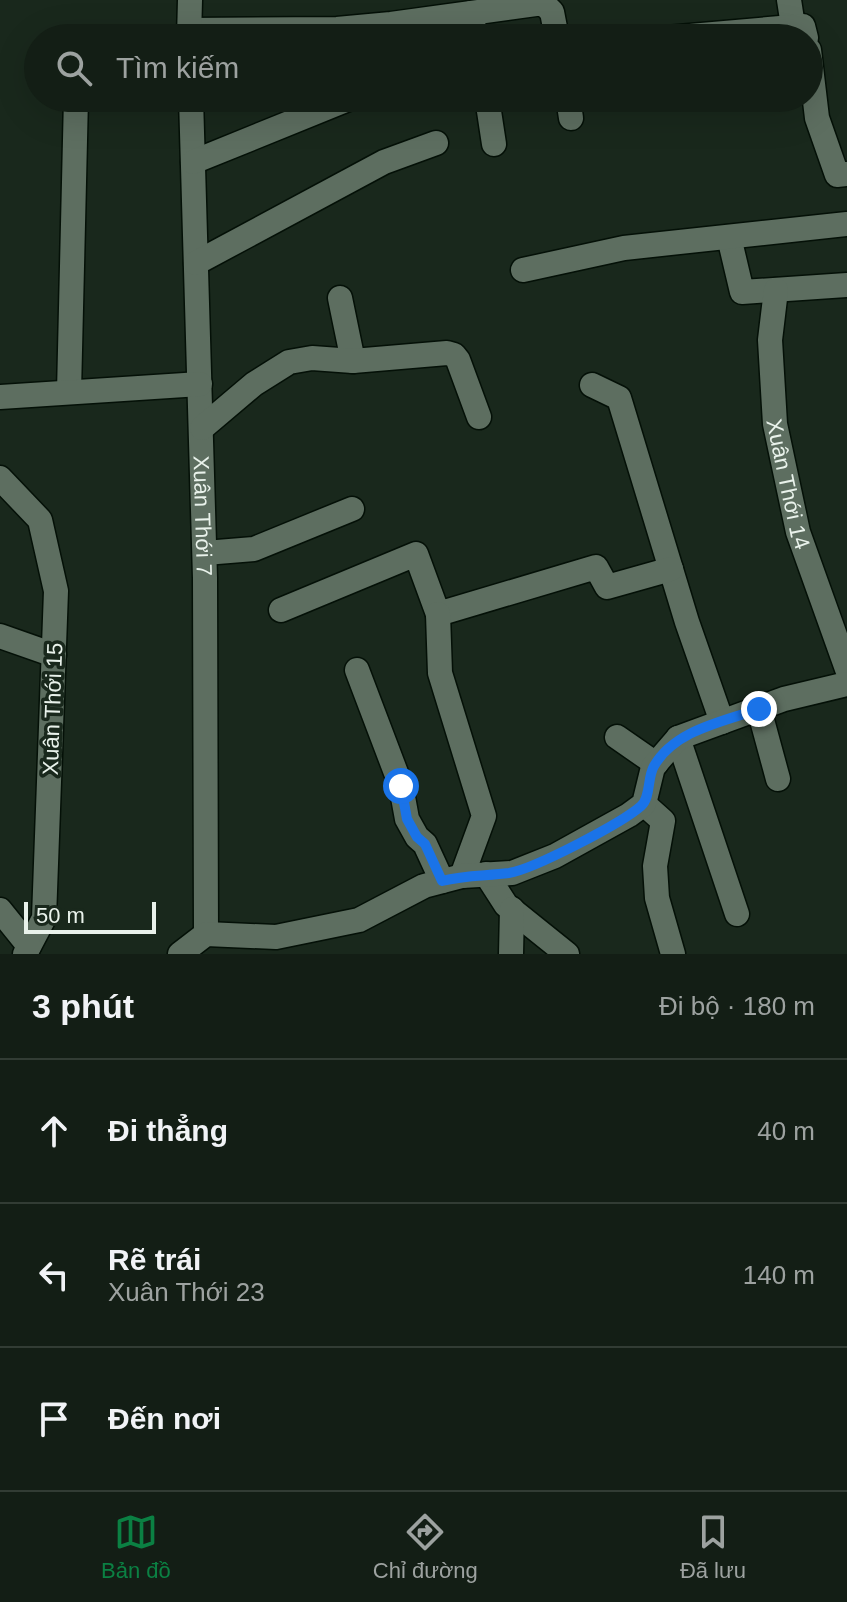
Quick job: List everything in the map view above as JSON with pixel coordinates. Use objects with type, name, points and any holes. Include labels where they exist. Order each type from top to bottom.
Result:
[{"type":"street","points":[[189,24],[190,0]]},
{"type":"street","points":[[789,0],[797,24]]},
{"type":"street","points":[[379,24],[543,3],[552,12],[554,24]]},
{"type":"street","points":[[471,13],[473,24]]},
{"type":"street","points":[[69,392],[76,112]]},
{"type":"street","name":"Xuân Thới 7","points":[[191,112],[205,553],[206,934]]},
{"type":"street","points":[[193,162],[316,112]]},
{"type":"street","points":[[489,112],[494,144]]},
{"type":"street","points":[[816,112],[837,175],[847,174]]},
{"type":"street","points":[[196,263],[384,162],[436,143]]},
{"type":"street","points":[[523,270],[624,248],[847,224]]},
{"type":"street","points":[[729,237],[742,292],[847,285]]},
{"type":"street","name":"Xuân Thới 14","points":[[776,290],[770,340],[775,424],[798,532],[847,669]]},
{"type":"street","points":[[340,298],[353,361]]},
{"type":"street","points":[[202,428],[254,384],[289,362],[312,358],[353,361],[447,353],[454,355],[479,417]]},
{"type":"street","points":[[0,397],[200,384]]},
{"type":"street","points":[[592,385],[619,398],[722,722]]},
{"type":"street","name":"Xuân Thới 15","points":[[0,478],[40,520],[56,591],[44,918],[27,950]]},
{"type":"street","points":[[205,553],[254,549],[352,509]]},
{"type":"street","points":[[281,610],[416,554],[438,614],[440,673],[484,816],[463,877]]},
{"type":"street","points":[[438,614],[596,567],[607,587],[671,569]]},
{"type":"street","points":[[0,636],[54,655]]},
{"type":"street","points":[[357,670],[401,786],[407,819],[417,837],[463,877],[512,909],[567,954]]},
{"type":"street","points":[[180,954],[206,934],[276,937],[359,920],[424,886],[463,877],[512,873],[555,856],[644,804],[656,764],[678,738],[784,699],[847,684]]},
{"type":"street","points":[[759,709],[778,779]]},
{"type":"street","points":[[617,737],[656,764]]},
{"type":"street","points":[[678,738],[737,914]]},
{"type":"street","points":[[644,804],[663,821],[655,866],[657,898],[673,954]]},
{"type":"street","points":[[511,954],[512,909]]},
{"type":"street","points":[[0,910],[27,950]]},
{"type":"route","points":[[401,786],[407,819],[417,837],[425,844],[442,881],[462,876],[512,873],[555,856],[644,804],[653,767],[678,738],[759,709]]}]
